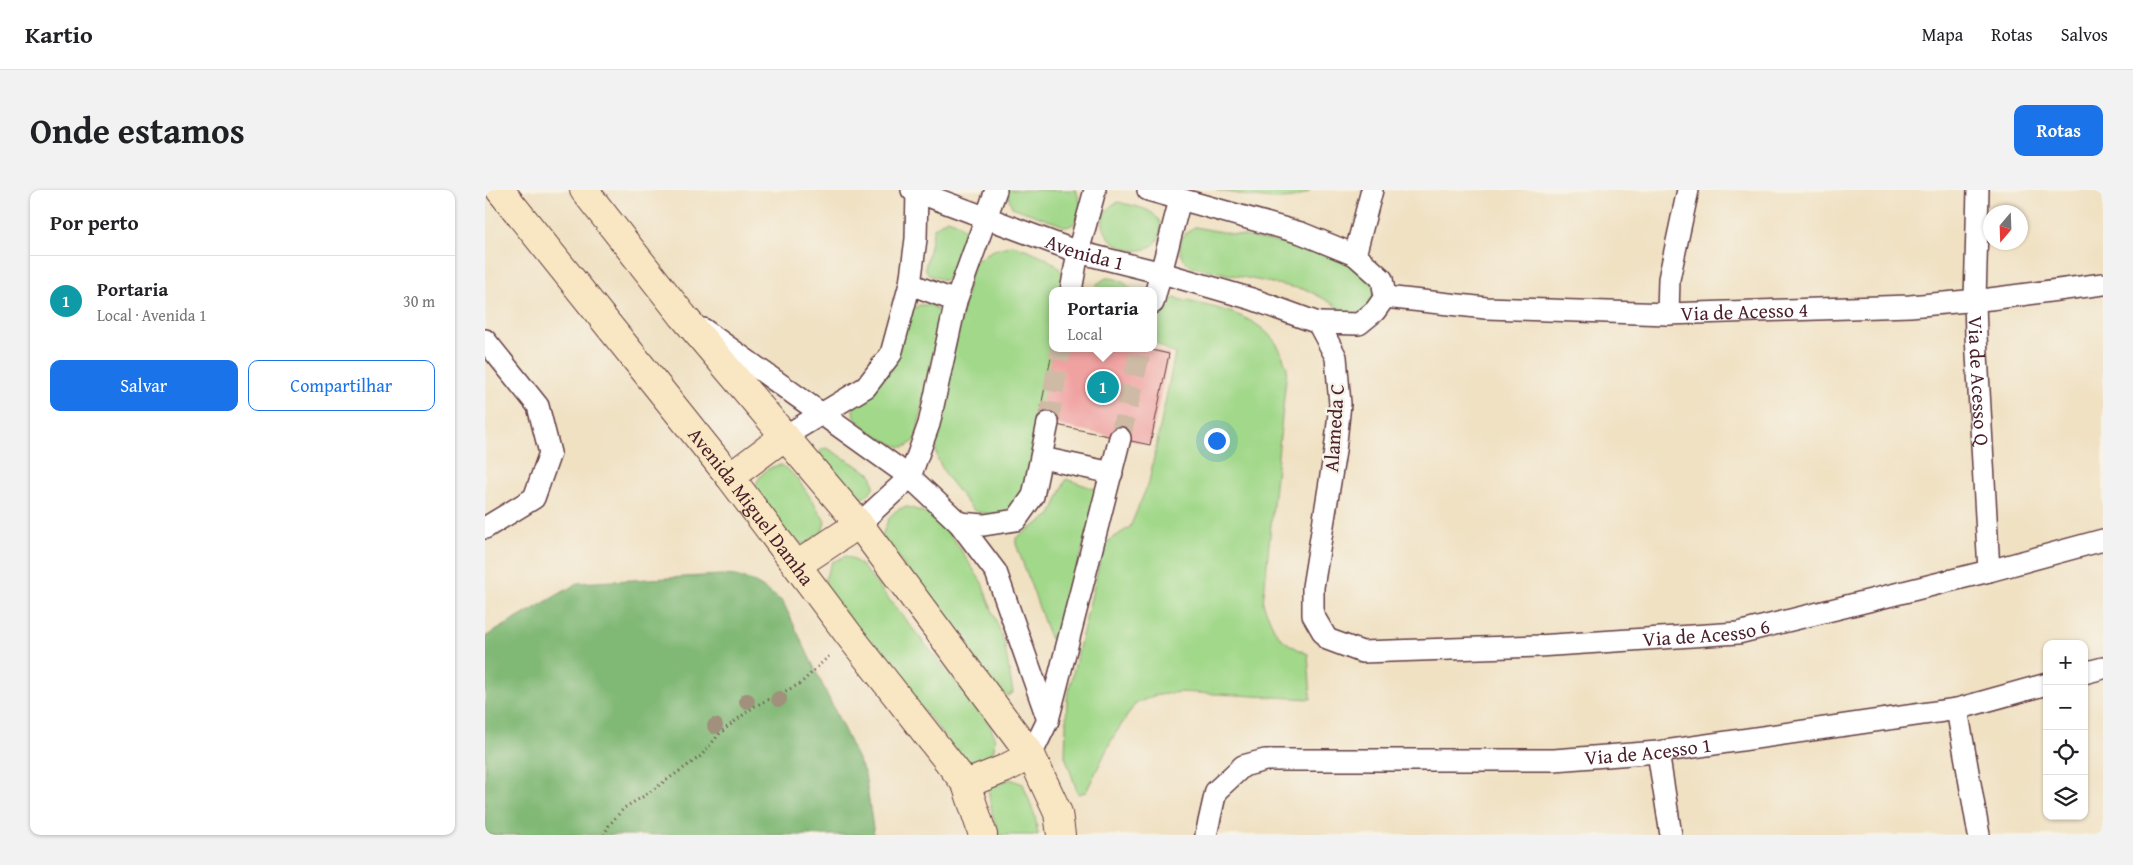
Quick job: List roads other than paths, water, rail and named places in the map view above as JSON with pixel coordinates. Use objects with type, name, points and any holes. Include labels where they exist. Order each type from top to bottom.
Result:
[{"type":"street","name":"Avenida Miguel Damha","points":[[500,190],[730,477],[849,635],[966,784],[983,835]]},
{"type":"street","points":[[584,190],[683,316],[859,524],[1031,754],[1058,813],[1061,835]]},
{"type":"street","points":[[797,565],[859,524],[910,477],[929,424],[956,301],[997,190]]},
{"type":"street","points":[[1072,287],[1078,252],[1095,190]]},
{"type":"street","points":[[1148,190],[1301,233],[1355,255],[1382,279],[1385,297],[1375,311],[1359,324],[1318,323]]},
{"type":"street","points":[[1355,255],[1372,190]]},
{"type":"street","points":[[1668,314],[1669,279],[1688,190]]},
{"type":"street","name":"Via de Acesso Q","points":[[1978,190],[1975,300],[1989,571]]},
{"type":"street","points":[[730,477],[821,412],[866,387],[891,354],[910,284],[916,239],[915,191]]},
{"type":"street","name":"Avenida 1","points":[[915,191],[1078,252],[1162,273],[1252,299],[1318,323]]},
{"type":"street","points":[[1157,290],[1180,200]]},
{"type":"street","points":[[910,284],[956,301]]},
{"type":"street","name":"Via de Acesso 4","points":[[1385,297],[1487,308],[1668,314],[1910,306],[2103,284]]},
{"type":"street","points":[[683,316],[821,412],[910,477],[959,523],[996,572],[1048,720]]},
{"type":"street","name":"Alameda C","points":[[1313,615],[1313,587],[1335,451],[1340,404],[1337,357],[1318,323]]},
{"type":"street","points":[[485,340],[538,406],[551,453],[534,498],[485,528]]},
{"type":"street","points":[[959,523],[984,525],[1016,520],[1033,496],[1048,423]]},
{"type":"street","points":[[966,784],[1004,769],[1031,754],[1048,720],[1120,438]]},
{"type":"street","points":[[1042,458],[1112,473]]},
{"type":"street","name":"Via de Acesso 6","points":[[1313,615],[1327,639],[1362,652],[1538,646],[1738,633],[1989,571],[2103,540]]},
{"type":"street","points":[[2088,672],[2103,668]]},
{"type":"street","name":"Via de Acesso 1","points":[[1206,835],[1216,791],[1243,766],[1265,760],[1554,760],[1658,752],[1957,709],[2043,685]]},
{"type":"street","points":[[1957,709],[1979,835]]},
{"type":"street","points":[[1658,752],[1671,835]]},
{"type":"tunnel","points":[[1048,423],[1060,352]]},
{"type":"tunnel","points":[[1120,438],[1140,352]]},
{"type":"place","name":"Portaria","points":[[1103,387]]}]
